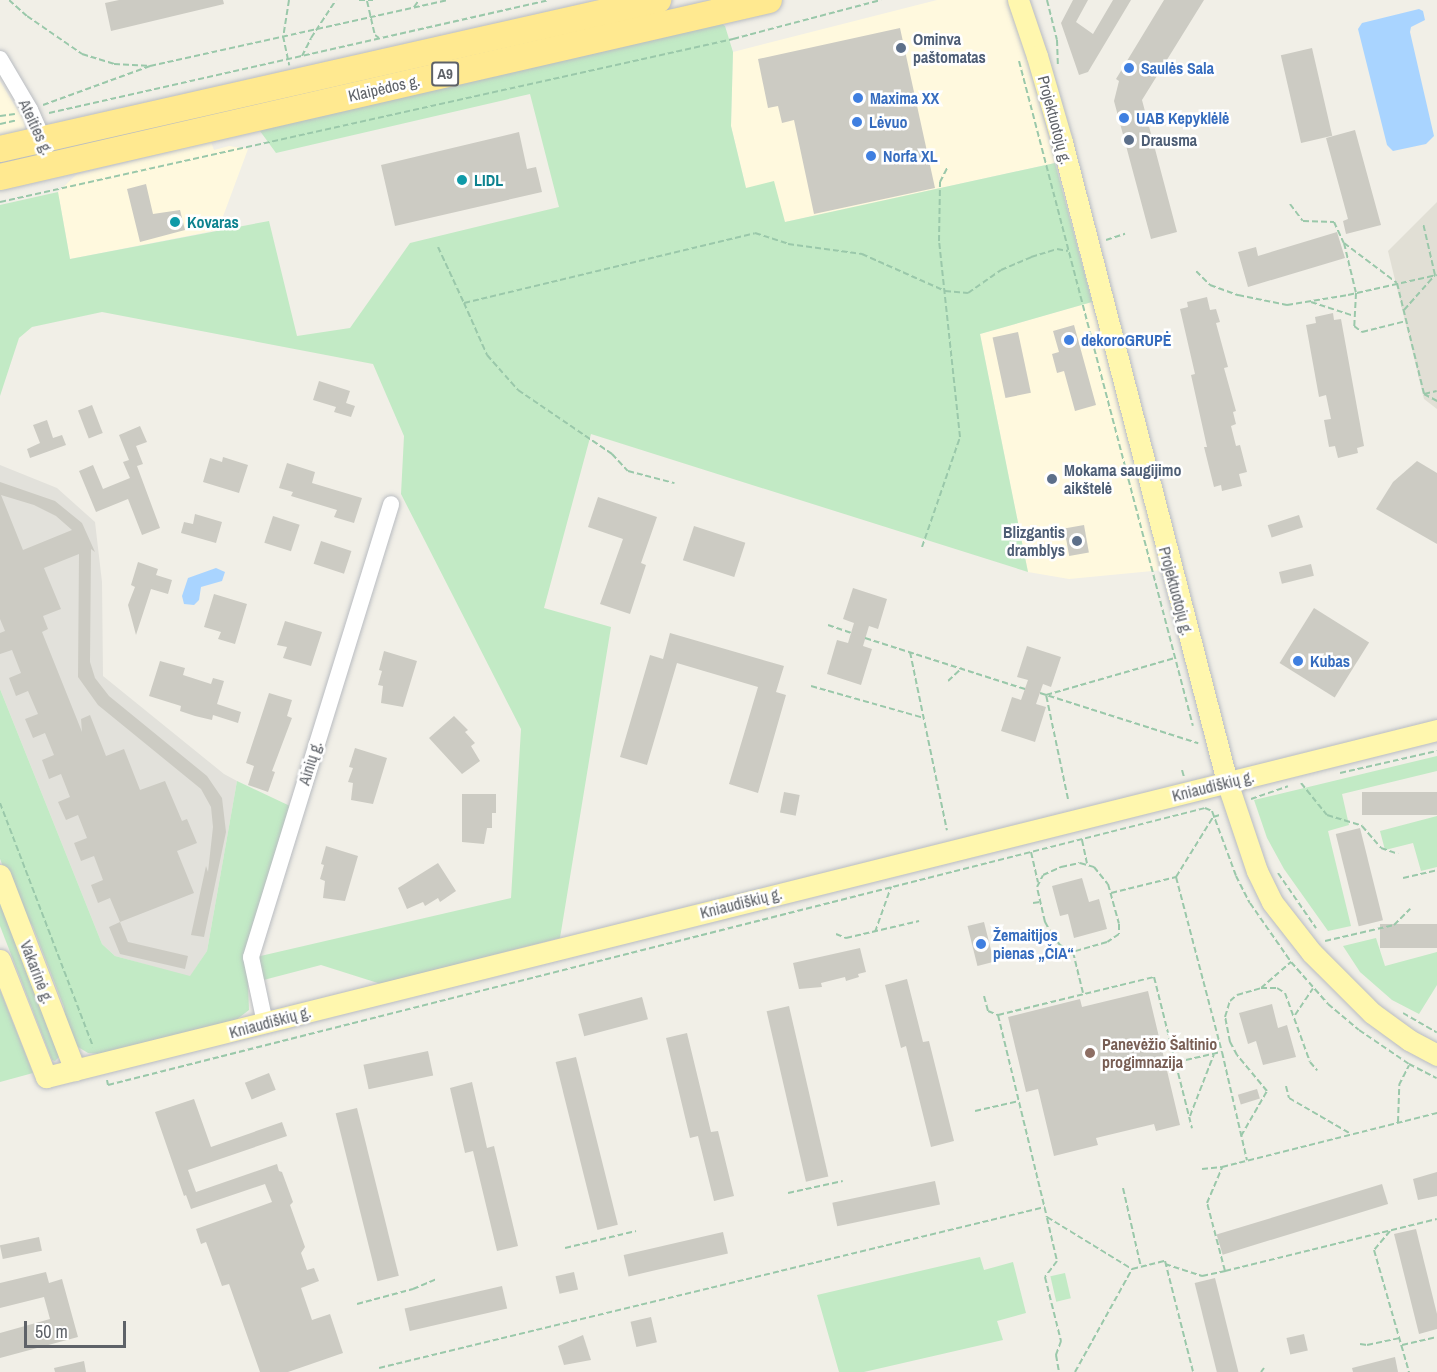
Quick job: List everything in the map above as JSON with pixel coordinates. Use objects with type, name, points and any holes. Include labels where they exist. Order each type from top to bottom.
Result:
[{"type":"highway","name":"Klaipėdos g.","points":[[0,177],[53,164],[259,104],[658,0]]},
{"type":"highway","name":"Klaipėdos g.","points":[[0,149],[259,104],[769,0]]},
{"type":"main road","name":"Projektuotojų g.","points":[[1018,0],[1027,55],[1062,142],[1227,783],[1257,871],[1283,918],[1312,953],[1372,1012],[1409,1040],[1437,1055]]},
{"type":"main road","name":"Projektuotojų g.","points":[[1027,55],[1034,0]]},
{"type":"main road","name":"Kniaudiškių g.","points":[[46,1077],[1437,730]]},
{"type":"main road","name":"Vakarinė g.","points":[[0,875],[75,1070]]},
{"type":"main road","name":"Vakarinė g.","points":[[0,960],[46,1077]]},
{"type":"street","name":"Ateities g.","points":[[0,59],[32,113],[53,164]]},
{"type":"street","name":"Ainių g.","points":[[265,1023],[251,957],[391,504]]},
{"type":"path","points":[[9,0],[27,16],[82,54],[114,64],[150,66]]},
{"type":"path","points":[[283,36],[289,0]]},
{"type":"path","points":[[302,56],[336,0]]},
{"type":"path","points":[[359,0],[373,0]]},
{"type":"path","points":[[414,7],[420,0]]},
{"type":"path","points":[[0,124],[150,66],[447,0]]},
{"type":"path","points":[[529,0],[530,4]]},
{"type":"path","points":[[32,113],[302,56],[549,0]]},
{"type":"path","points":[[0,202],[734,39],[881,0]]},
{"type":"path","points":[[1047,0],[1057,40],[1059,72]]},
{"type":"path","points":[[367,1],[375,35],[385,42]]},
{"type":"path","points":[[1027,55],[1069,252],[1198,743],[1040,693]]},
{"type":"path","points":[[922,548],[960,437],[939,241],[940,182],[947,168]]},
{"type":"path","points":[[1290,204],[1303,220],[1334,222],[1344,243],[1356,293],[1354,326],[1362,332],[1407,321]]},
{"type":"path","points":[[1423,223],[1436,275]]},
{"type":"path","points":[[464,303],[755,233],[788,244],[862,254],[945,291],[968,293],[1001,270],[1031,257],[1057,249],[1069,252]]},
{"type":"path","points":[[1344,243],[1397,284],[1424,394],[1437,401]]},
{"type":"path","points":[[438,247],[487,355],[518,390],[612,454],[628,471],[674,483]]},
{"type":"path","points":[[1196,271],[1210,285],[1238,296],[1287,304],[1356,293],[1436,275]]},
{"type":"path","points":[[1404,310],[1436,275]]},
{"type":"path","points":[[1308,301],[1354,315]]},
{"type":"path","points":[[1424,394],[1437,390]]},
{"type":"path","points":[[828,626],[851,633]]},
{"type":"path","points":[[865,638],[1025,688]]},
{"type":"path","points":[[910,652],[947,830]]},
{"type":"path","points":[[1046,695],[1175,658]]},
{"type":"path","points":[[948,681],[962,668]]},
{"type":"path","points":[[811,686],[924,718]]},
{"type":"path","points":[[1046,695],[1068,799]]},
{"type":"path","points":[[1335,775],[1437,751]]},
{"type":"path","points":[[1312,780],[1301,783],[1327,815],[1362,826],[1381,848],[1398,854]]},
{"type":"path","points":[[1251,806],[1253,797],[1291,786]]},
{"type":"path","points":[[0,803],[92,1046]]},
{"type":"path","points":[[108,1085],[1205,808],[1212,811],[1214,817],[1176,877],[1111,893]]},
{"type":"path","points":[[1030,852],[1038,882],[1040,902],[1052,935],[1060,945],[1073,952],[1107,942],[1119,934],[1111,893],[1101,875],[1087,863],[1082,839]]},
{"type":"path","points":[[1038,882],[1043,875],[1061,867],[1087,863]]},
{"type":"path","points":[[1403,878],[1437,870]]},
{"type":"path","points":[[1278,872],[1318,932]]},
{"type":"path","points":[[1176,877],[1222,1052],[1247,1160]]},
{"type":"path","points":[[875,932],[891,886]]},
{"type":"path","points":[[1033,903],[1040,902]]},
{"type":"path","points":[[1330,947],[1325,941],[1394,925],[1410,909]]},
{"type":"path","points":[[836,934],[846,938],[919,921]]},
{"type":"path","points":[[1073,952],[1084,994]]},
{"type":"path","points":[[1261,988],[1291,962]]},
{"type":"path","points":[[984,996],[987,1011],[998,1015],[1155,977],[1192,1128]]},
{"type":"path","points":[[1241,1136],[1267,1091],[1237,1055],[1225,1028],[1225,1017],[1230,1001],[1237,995],[1261,988],[1277,988],[1285,993],[1310,1062],[1317,1070]]},
{"type":"path","points":[[1295,1016],[1313,988]]},
{"type":"path","points":[[1394,1008],[1437,1033]]},
{"type":"path","points":[[998,1015],[1057,1262],[1045,1277],[1061,1341],[1056,1355],[1059,1372]]},
{"type":"path","points":[[1216,1030],[1225,1028]]},
{"type":"path","points":[[1177,1062],[1222,1052]]},
{"type":"path","points":[[1190,1116],[1214,1054]]},
{"type":"path","points":[[1398,1122],[1399,1086],[1409,1064]]},
{"type":"path","points":[[1286,1086],[1289,1098],[1351,1134]]},
{"type":"path","points":[[975,1112],[1019,1101]]},
{"type":"path","points":[[1202,1169],[1221,1167],[1437,1113]]},
{"type":"path","points":[[1221,1167],[1207,1203],[1225,1271]]},
{"type":"path","points":[[788,1193],[843,1181]]},
{"type":"path","points":[[1123,1188],[1140,1267]]},
{"type":"path","points":[[379,1368],[1045,1207]]},
{"type":"path","points":[[1047,1217],[1132,1269],[1165,1262],[1165,1264],[1202,1276],[1437,1219]]},
{"type":"path","points":[[565,1248],[636,1231]]},
{"type":"path","points":[[1390,1231],[1374,1251],[1409,1372]]},
{"type":"path","points":[[1165,1264],[1193,1372]]},
{"type":"path","points":[[1075,1372],[1132,1269]]},
{"type":"path","points":[[357,1304],[412,1289],[437,1279]]},
{"type":"path","points":[[1401,1346],[1437,1336]]},
{"type":"path","points":[[1360,1344],[1367,1346],[1399,1338]]},
{"type":"path","points":[[1261,1372],[1264,1368]]},
{"type":"shaded area","points":[[937,0],[1014,0],[1055,163],[785,222],[746,188],[731,126],[733,52]]},
{"type":"shaded area","points":[[0,81],[24,121],[25,129],[24,135],[0,142]]},
{"type":"shaded area","points":[[211,142],[214,150],[229,146],[248,149],[218,230],[70,259],[58,192],[76,175]]},
{"type":"shaded area","points":[[1437,202],[1437,409],[1424,399],[1388,251]]},
{"type":"shaded area","points":[[1092,302],[1163,570],[1069,579],[1028,572],[980,334]]},
{"type":"shaded area","points":[[0,465],[57,488],[95,522],[102,582],[103,676],[224,774],[237,781],[207,951],[190,977],[115,956],[102,944],[0,689]]},
{"type":"green space","points":[[716,20],[725,26],[733,52],[731,126],[746,188],[774,181],[785,222],[1055,163],[1092,302],[980,334],[1028,572],[591,434],[544,608],[611,627],[560,938],[381,984],[321,965],[248,984],[249,1010],[236,1020],[101,1054],[88,1053],[73,1044],[66,1033],[64,1007],[33,927],[15,898],[0,859],[0,689],[102,944],[115,956],[190,976],[207,951],[237,781],[290,806],[243,960],[511,898],[521,729],[401,494],[404,436],[373,364],[102,312],[32,327],[19,338],[0,396],[0,205],[58,192],[70,259],[269,221],[297,336],[350,328],[410,243],[559,207],[530,94],[276,153],[260,131],[276,123]]},
{"type":"green space","points":[[1437,756],[1437,771],[1342,794],[1349,825],[1328,831],[1351,926],[1328,931],[1284,869],[1267,838],[1254,800]]},
{"type":"green space","points":[[1437,816],[1437,867],[1421,871],[1413,843],[1385,850],[1380,831]]},
{"type":"green space","points":[[0,898],[60,1056],[55,1061],[52,1060],[0,926]]},
{"type":"green space","points":[[1376,938],[1385,966],[1437,952],[1437,985],[1419,1014],[1392,1000],[1360,972],[1343,946]]},
{"type":"green space","points":[[0,990],[33,1073],[0,1082]]},
{"type":"green space","points":[[980,1257],[984,1270],[1013,1262],[1026,1313],[997,1321],[1003,1340],[864,1372],[839,1372],[817,1295]]},
{"type":"green space","points":[[1065,1273],[1071,1298],[1056,1302],[1050,1276]]},
{"type":"water","points":[[1419,9],[1423,11],[1425,20],[1411,27],[1410,32],[1434,136],[1426,144],[1393,151],[1387,145],[1358,29],[1362,23]]},
{"type":"water","points":[[216,568],[225,572],[222,581],[201,587],[199,600],[194,605],[184,604],[182,596],[188,578]]},
{"type":"building","points":[[119,0],[223,0],[224,4],[111,31],[105,3]]},
{"type":"building","points":[[1073,0],[1088,0],[1076,22],[1093,34],[1113,0],[1131,0],[1088,72],[1079,75],[1061,23]]},
{"type":"building","points":[[1164,0],[1204,0],[1142,100],[1177,232],[1151,239],[1114,101],[1119,81],[1116,79]]},
{"type":"building","name":"Lėvuo","points":[[900,28],[935,188],[814,214],[794,120],[782,123],[778,106],[768,108],[758,59]]},
{"type":"building","points":[[1312,48],[1332,136],[1301,143],[1281,55]]},
{"type":"building","points":[[1355,130],[1381,225],[1346,234],[1343,221],[1348,219],[1326,138]]},
{"type":"building","name":"LIDL","points":[[519,132],[527,169],[536,167],[542,192],[395,226],[381,165]]},
{"type":"building","points":[[146,184],[153,214],[180,210],[185,230],[140,242],[127,189]]},
{"type":"building","points":[[1337,232],[1345,258],[1248,287],[1238,252],[1256,247],[1258,256]]},
{"type":"building","points":[[1207,297],[1210,310],[1216,309],[1220,322],[1216,323],[1228,367],[1224,368],[1236,411],[1233,412],[1236,424],[1231,426],[1236,446],[1240,445],[1247,472],[1239,474],[1242,486],[1222,491],[1221,485],[1214,487],[1204,447],[1207,447],[1191,375],[1195,374],[1180,309],[1188,307],[1187,302]]},
{"type":"building","points":[[1333,313],[1334,320],[1341,319],[1364,446],[1357,448],[1358,453],[1338,458],[1335,446],[1329,447],[1324,420],[1331,419],[1326,395],[1319,397],[1306,325],[1316,323],[1315,317]]},
{"type":"building","points":[[1074,325],[1096,405],[1075,411],[1064,371],[1057,373],[1052,354],[1059,352],[1053,331]]},
{"type":"building","points":[[1018,332],[1031,393],[1005,398],[993,337]]},
{"type":"building","points":[[319,381],[350,391],[346,403],[355,406],[351,417],[334,412],[336,407],[313,400]]},
{"type":"building","points":[[92,405],[103,433],[89,438],[78,410]]},
{"type":"building","points":[[47,420],[53,438],[62,435],[66,445],[30,458],[27,449],[40,443],[33,425]]},
{"type":"building","points":[[140,426],[147,442],[136,446],[143,464],[137,466],[160,528],[142,535],[128,499],[96,512],[79,471],[93,465],[103,489],[130,478],[123,462],[129,460],[119,435]]},
{"type":"building","points":[[223,457],[248,465],[239,493],[203,482],[210,458],[222,462]]},
{"type":"building","points":[[1417,461],[1437,473],[1437,544],[1376,509],[1393,482]]},
{"type":"building","points":[[287,463],[315,472],[312,483],[362,498],[354,523],[334,517],[337,510],[291,496],[293,492],[279,488]]},
{"type":"building","points":[[0,482],[55,501],[82,523],[95,552],[91,549],[90,662],[95,678],[109,696],[207,776],[222,798],[226,832],[204,937],[191,935],[206,866],[208,872],[213,827],[211,807],[201,789],[98,705],[78,677],[79,554],[44,568],[61,609],[43,616],[48,629],[42,632],[82,732],[81,719],[90,715],[106,756],[124,749],[140,790],[165,781],[182,821],[187,819],[197,843],[177,851],[194,893],[120,922],[110,898],[98,903],[91,885],[103,880],[94,856],[81,861],[74,843],[87,838],[78,815],[66,820],[58,802],[70,797],[61,774],[49,779],[42,760],[54,755],[45,733],[33,738],[25,719],[38,714],[28,691],[16,696],[9,678],[21,673],[12,650],[0,654],[0,633],[5,631],[0,619]],"holes":[[[1,495],[34,505],[56,516],[72,530],[23,550]]]},
{"type":"building","points":[[598,497],[657,517],[641,563],[646,565],[630,614],[600,604],[623,539],[588,527]]},
{"type":"building","points":[[195,514],[222,522],[216,543],[181,533],[184,522],[193,524]]},
{"type":"building","points":[[1299,515],[1303,527],[1272,538],[1268,525]]},
{"type":"building","points":[[273,516],[300,525],[291,551],[264,543]]},
{"type":"building","name":"Blizgantis dramblys","points":[[1084,525],[1089,553],[1069,556],[1064,528]]},
{"type":"building","points":[[694,526],[745,543],[734,577],[683,560]]},
{"type":"building","points":[[321,541],[351,551],[344,574],[314,564]]},
{"type":"building","points":[[138,562],[158,569],[156,575],[172,580],[168,594],[151,589],[136,635],[128,605],[135,587],[131,585]]},
{"type":"building","points":[[1311,564],[1314,576],[1282,584],[1279,572]]},
{"type":"building","points":[[853,588],[887,599],[878,629],[869,626],[863,646],[872,649],[861,685],[827,674],[837,640],[848,643],[854,623],[843,619]]},
{"type":"building","points":[[214,594],[247,604],[235,644],[218,639],[221,632],[204,627]]},
{"type":"building","points":[[1314,608],[1369,642],[1335,698],[1280,663]]},
{"type":"building","points":[[285,621],[322,632],[311,666],[283,658],[287,647],[277,645]]},
{"type":"building","points":[[670,633],[784,666],[776,692],[786,695],[758,793],[729,784],[758,687],[677,663],[647,765],[620,757],[650,655],[663,659]]},
{"type":"building","points":[[1027,646],[1061,657],[1051,687],[1043,684],[1036,704],[1046,707],[1035,742],[1001,731],[1012,697],[1021,700],[1028,680],[1017,677]]},
{"type":"building","points":[[384,651],[417,661],[403,707],[381,703],[383,686],[378,685]]},
{"type":"building","points":[[160,661],[185,668],[183,675],[211,684],[213,678],[224,681],[217,704],[241,712],[238,723],[213,715],[212,720],[195,716],[180,711],[181,706],[149,696]]},
{"type":"building","points":[[269,693],[292,700],[287,716],[292,718],[272,771],[275,772],[268,792],[248,785],[254,766],[246,763]]},
{"type":"building","points":[[454,716],[468,730],[465,732],[475,743],[471,746],[480,761],[462,774],[429,738]]},
{"type":"building","points":[[355,748],[387,758],[373,804],[351,800],[353,783],[348,782],[353,768],[349,767]]},
{"type":"building","points":[[784,792],[800,795],[796,816],[780,813]]},
{"type":"building","points":[[1362,792],[1437,792],[1437,815],[1362,815]]},
{"type":"building","points":[[462,794],[496,794],[496,813],[492,813],[492,828],[487,828],[484,844],[462,842]]},
{"type":"building","points":[[1360,828],[1383,920],[1359,926],[1336,834]]},
{"type":"building","points":[[326,846],[358,856],[345,901],[323,898],[325,881],[320,879]]},
{"type":"building","points":[[438,863],[456,891],[440,902],[438,898],[425,906],[423,902],[407,909],[398,888]]},
{"type":"building","points":[[1082,878],[1089,902],[1099,899],[1107,929],[1074,938],[1068,914],[1060,916],[1052,886]]},
{"type":"building","points":[[120,922],[128,942],[188,956],[185,969],[120,954],[109,927]]},
{"type":"building","name":"Žemaitijos pienas „ČIA“","points":[[984,922],[994,962],[977,966],[968,926]]},
{"type":"building","points":[[1380,924],[1437,924],[1437,948],[1380,948]]},
{"type":"building","points":[[860,948],[866,972],[858,974],[859,977],[846,981],[845,977],[821,983],[822,987],[799,989],[793,963]]},
{"type":"building","points":[[907,979],[923,1042],[929,1041],[954,1141],[931,1147],[906,1046],[901,1048],[885,985]]},
{"type":"building","name":"Panevėžio Šaltinio progimnazija","points":[[1148,991],[1180,1125],[1156,1131],[1154,1124],[1096,1138],[1098,1145],[1054,1156],[1038,1089],[1026,1092],[1008,1017],[1080,999],[1082,1007]]},
{"type":"building","points":[[642,997],[648,1019],[584,1036],[578,1014]]},
{"type":"building","points":[[1272,1004],[1278,1028],[1287,1025],[1296,1057],[1263,1065],[1256,1041],[1248,1044],[1239,1013]]},
{"type":"building","points":[[789,1006],[828,1177],[806,1182],[767,1011]]},
{"type":"building","points":[[687,1033],[711,1132],[718,1131],[734,1196],[714,1201],[698,1136],[690,1138],[666,1038]]},
{"type":"building","points":[[428,1051],[433,1075],[369,1089],[363,1065]]},
{"type":"building","points":[[576,1057],[618,1225],[597,1230],[556,1062]]},
{"type":"building","points":[[269,1073],[276,1090],[252,1099],[245,1083]]},
{"type":"building","points":[[472,1082],[487,1148],[494,1146],[518,1246],[497,1251],[473,1151],[465,1153],[450,1088]]},
{"type":"building","points":[[1257,1089],[1260,1099],[1241,1104],[1238,1095]]},
{"type":"building","points":[[194,1099],[211,1147],[282,1122],[287,1136],[188,1170],[196,1192],[277,1164],[293,1202],[290,1205],[305,1247],[301,1253],[307,1270],[314,1268],[319,1281],[301,1288],[312,1320],[330,1314],[343,1353],[288,1372],[260,1372],[229,1284],[222,1286],[206,1242],[201,1244],[196,1229],[272,1202],[265,1184],[191,1209],[186,1195],[184,1196],[155,1112]]},
{"type":"building","points":[[357,1108],[399,1276],[378,1281],[336,1113]]},
{"type":"building","points":[[1437,1172],[1437,1196],[1418,1200],[1413,1179]]},
{"type":"building","points":[[935,1181],[940,1204],[837,1226],[832,1203]]},
{"type":"building","points":[[1382,1184],[1388,1204],[1223,1255],[1217,1235]]},
{"type":"building","points":[[1416,1229],[1437,1314],[1437,1329],[1419,1334],[1394,1234]]},
{"type":"building","points":[[723,1232],[728,1253],[629,1276],[624,1255]]},
{"type":"building","points":[[39,1237],[42,1251],[3,1259],[0,1245]]},
{"type":"building","points":[[46,1272],[49,1283],[62,1279],[78,1337],[0,1358],[0,1333],[50,1319],[44,1297],[0,1308],[0,1283]]},
{"type":"building","points":[[574,1272],[578,1290],[560,1294],[555,1276]]},
{"type":"building","points":[[1215,1278],[1238,1372],[1217,1372],[1195,1283]]},
{"type":"building","points":[[502,1286],[507,1308],[410,1331],[405,1308]]},
{"type":"building","points":[[651,1317],[657,1342],[636,1347],[631,1322]]},
{"type":"building","points":[[1304,1334],[1308,1351],[1290,1355],[1286,1338]]},
{"type":"building","points":[[583,1335],[591,1360],[564,1365],[558,1346]]},
{"type":"building","points":[[1395,1357],[1398,1372],[1353,1372],[1352,1368]]},
{"type":"building","points":[[84,1361],[86,1372],[55,1372],[54,1368]]},
{"type":"place","name":"Ominva paštomatas","points":[[901,48]]},
{"type":"place","name":"Saulės Sala","points":[[1129,68]]},
{"type":"place","name":"Maxima XX","points":[[858,98]]},
{"type":"place","name":"UAB Kepyklėlė","points":[[1124,118]]},
{"type":"place","name":"Lėvuo","points":[[857,122]]},
{"type":"place","name":"Drausma","points":[[1129,140]]},
{"type":"place","name":"Norfa XL","points":[[871,156]]},
{"type":"place","name":"LIDL","points":[[462,180]]},
{"type":"place","name":"Kovaras","points":[[175,222]]},
{"type":"place","name":"dekoroGRUPĖ","points":[[1069,340]]},
{"type":"place","name":"Mokama saugijimo aikštelė","points":[[1052,479]]},
{"type":"place","name":"Blizgantis dramblys","points":[[1077,541]]},
{"type":"place","name":"Kubas","points":[[1298,661]]},
{"type":"place","name":"Žemaitijos pienas „ČIA“","points":[[981,944]]},
{"type":"place","name":"Panevėžio Šaltinio progimnazija","points":[[1090,1053]]}]
